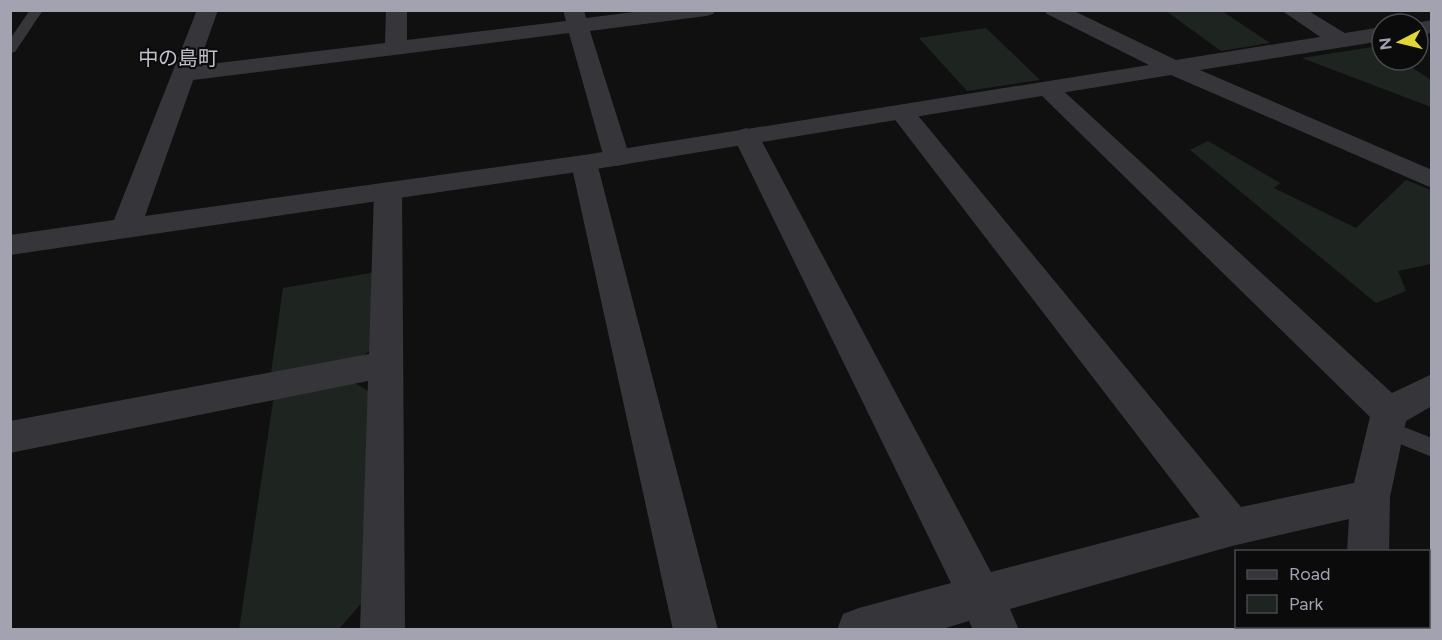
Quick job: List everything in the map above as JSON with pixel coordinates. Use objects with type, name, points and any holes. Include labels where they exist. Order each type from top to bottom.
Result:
[{"type":"street","points":[[126,228],[208,10]]},
{"type":"street","points":[[396,48],[397,10]]},
{"type":"street","points":[[185,74],[396,48],[575,18],[706,10]]},
{"type":"street","points":[[1054,10],[1172,67],[1431,180]]},
{"type":"street","points":[[1291,10],[1340,40]]},
{"type":"street","points":[[575,18],[600,160],[696,630]]},
{"type":"street","points":[[10,245],[600,160],[1370,36]]},
{"type":"street","points":[[1048,88],[1388,421]]},
{"type":"street","points":[[902,112],[1232,527]]},
{"type":"street","points":[[746,136],[989,613]]},
{"type":"street","points":[[382,630],[388,192]]},
{"type":"street","points":[[10,437],[385,364]]},
{"type":"street","points":[[1368,550],[1371,497],[1388,421],[1431,388]]},
{"type":"street","points":[[859,630],[989,613],[1232,527],[1371,497]]},
{"type":"lane","points":[[10,49],[37,10]]},
{"type":"lane","points":[[1388,421],[1431,448]]},
{"type":"lane","points":[[1366,628],[1375,630]]},
{"type":"green space","points":[[1166,11],[1222,11],[1270,43],[1221,51]]},
{"type":"green space","points":[[986,28],[1040,80],[967,91],[919,38]]},
{"type":"green space","points":[[1370,47],[1370,72],[1419,72],[1431,80],[1431,107],[1302,58]]},
{"type":"green space","points":[[1208,141],[1280,183],[1274,188],[1356,228],[1406,180],[1431,190],[1431,264],[1398,271],[1406,291],[1376,303],[1190,150]]},
{"type":"green space","points":[[376,272],[374,347],[353,364],[270,380],[283,288]]},
{"type":"green space","points":[[351,381],[370,392],[366,598],[339,629],[239,630],[274,395]]},
{"type":"district","name":"中の島町","points":[[178,58]]}]
